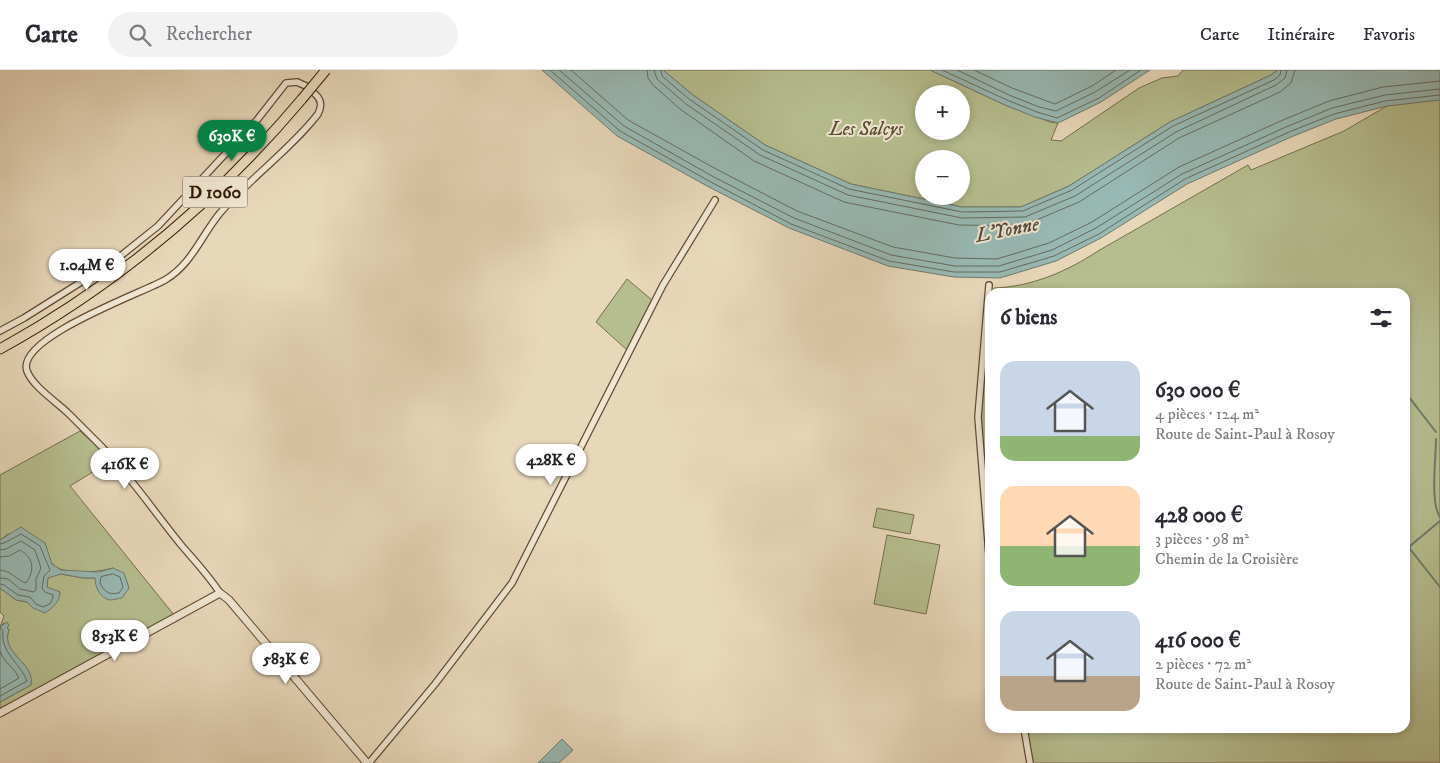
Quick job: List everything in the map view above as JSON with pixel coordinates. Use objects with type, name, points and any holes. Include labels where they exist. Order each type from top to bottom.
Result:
[{"type":"main road","name":"D 1060","points":[[0,349],[89,295],[150,249],[191,214],[250,158],[326,70]]},
{"type":"street","points":[[0,331],[24,318],[112,262],[158,226],[257,120],[286,83],[297,82],[306,86]]},
{"type":"street","points":[[315,94],[321,101],[322,106],[318,114],[220,213],[195,252],[177,272],[165,280],[81,319],[50,337],[32,352],[27,359],[26,366],[28,374],[35,383],[69,414],[116,462],[220,593],[229,600],[368,763],[435,684],[512,583],[663,285],[714,200]]},
{"type":"street","points":[[985,333],[978,417],[985,504]]},
{"type":"street","points":[[0,713],[220,593]]},
{"type":"street","points":[[1025,733],[1030,763]]},
{"type":"green space","name":"Les Salcys","points":[[663,70],[930,70],[962,85],[915,85],[915,140],[970,140],[970,89],[1005,105],[1050,122],[1058,123],[1051,140],[1061,141],[1139,88],[1162,78],[1178,76],[1183,70],[1278,70],[1170,122],[1069,186],[1021,207],[962,207],[952,205],[970,205],[970,150],[915,150],[915,197],[851,184],[765,145],[693,95]]},
{"type":"green space","points":[[1440,100],[1440,763],[1032,763],[1028,733],[1410,733],[1410,288],[994,288],[1022,285],[1062,271],[1248,165],[1251,170],[1344,131],[1387,106]]},
{"type":"green space","points":[[627,279],[652,300],[627,350],[596,322]]},
{"type":"green space","points":[[985,372],[985,486],[980,418]]},
{"type":"green space","points":[[80,431],[112,460],[70,486],[174,615],[0,715],[0,702],[31,685],[26,668],[9,646],[9,630],[4,623],[0,627],[4,616],[0,612],[0,588],[16,600],[27,602],[33,608],[60,592],[47,588],[48,577],[61,574],[95,578],[113,568],[90,572],[71,572],[56,567],[51,562],[45,543],[8,534],[0,540],[0,475]]},
{"type":"green space","points":[[877,508],[914,515],[910,534],[873,527]]},
{"type":"green space","points":[[887,535],[940,545],[926,614],[874,604]]},
{"type":"water","name":"L'Yonne","points":[[542,70],[663,70],[693,95],[765,145],[851,184],[915,197],[915,205],[1021,207],[1069,186],[1170,122],[1278,70],[1440,70],[1440,100],[1387,106],[1336,119],[1291,137],[1187,184],[1101,238],[1056,261],[1000,278],[954,277],[888,266],[789,228],[707,186],[617,136]]},
{"type":"water","points":[[930,70],[1150,70],[1101,102],[1058,123],[1035,117],[970,89],[970,85],[962,85]]},
{"type":"water","points":[[21,527],[45,543],[52,564],[61,570],[99,572],[113,568],[124,573],[129,588],[122,598],[110,600],[103,597],[99,592],[95,578],[61,574],[48,578],[47,587],[60,592],[60,596],[53,607],[45,613],[33,608],[27,602],[16,600],[0,588],[0,540]]},
{"type":"water","points":[[7,622],[9,625],[7,628],[9,630],[9,646],[28,670],[31,677],[31,685],[0,702],[0,627]]},
{"type":"water","points":[[562,739],[573,750],[559,763],[538,763]]},
{"type":"waterway","points":[[1410,398],[1436,432]]},
{"type":"waterway","points":[[1436,439],[1434,491],[1440,517]]},
{"type":"waterway","points":[[1440,521],[1410,546],[1410,549],[1440,587]]}]
